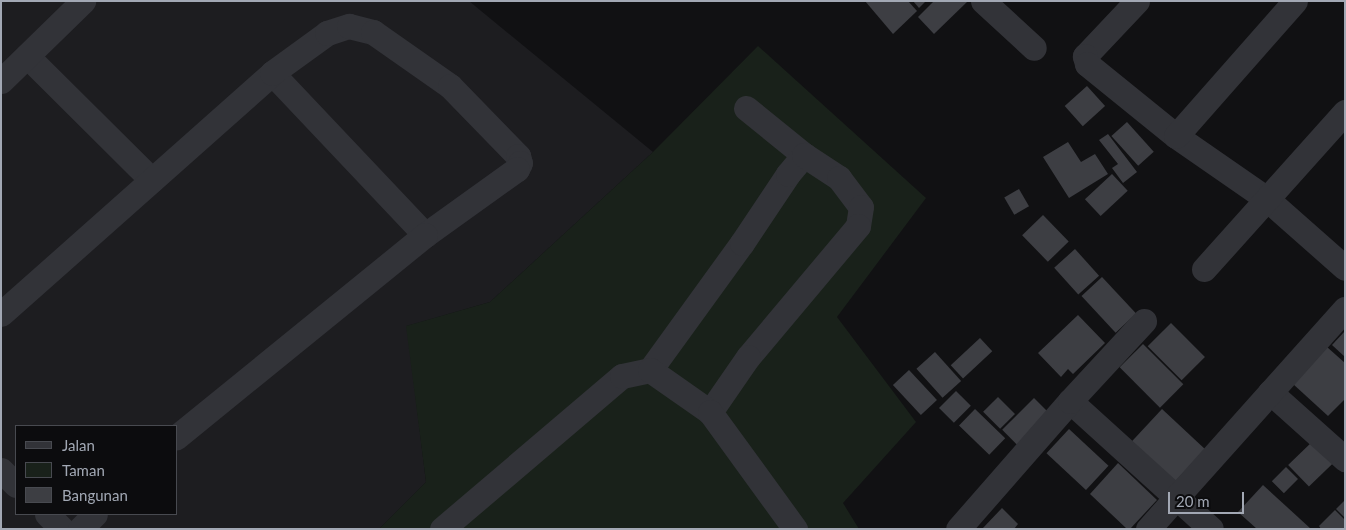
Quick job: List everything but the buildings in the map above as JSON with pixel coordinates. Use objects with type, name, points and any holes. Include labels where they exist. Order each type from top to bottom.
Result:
[{"type":"street","points":[[1,81],[83,1]]},
{"type":"street","points":[[983,1],[1034,48]]},
{"type":"street","points":[[1137,1],[1085,56],[1084,60],[1176,136],[1267,199],[1345,268]]},
{"type":"street","points":[[1176,136],[1295,1]]},
{"type":"street","points":[[1,314],[272,73],[327,33],[349,26],[373,32],[450,86],[518,156],[520,163],[517,169],[425,235],[178,435]]},
{"type":"street","points":[[26,56],[152,180]]},
{"type":"street","points":[[272,73],[425,235]]},
{"type":"street","points":[[710,412],[748,357],[858,226],[861,207],[839,178],[804,155],[746,108]]},
{"type":"street","points":[[1204,270],[1345,112]]},
{"type":"street","points":[[442,529],[622,376],[650,370],[742,243],[788,174],[804,155]]},
{"type":"street","points":[[1148,529],[1345,309]]},
{"type":"street","points":[[958,529],[1070,400],[1144,321]]},
{"type":"street","points":[[650,370],[710,412],[795,529]]},
{"type":"street","points":[[1270,392],[1345,459]]},
{"type":"street","points":[[1070,400],[1211,529]]},
{"type":"street","points":[[1,470],[15,484]]},
{"type":"street","points":[[48,515],[62,529]]},
{"type":"street","points":[[80,529],[94,515]]},
{"type":"shaded area","points":[[1,1],[469,1],[653,152],[490,302],[407,326],[426,482],[379,529],[1,529]]},
{"type":"green space","points":[[758,46],[926,198],[837,317],[916,422],[843,503],[859,529],[379,529],[426,482],[406,326],[490,302],[653,152]]}]
